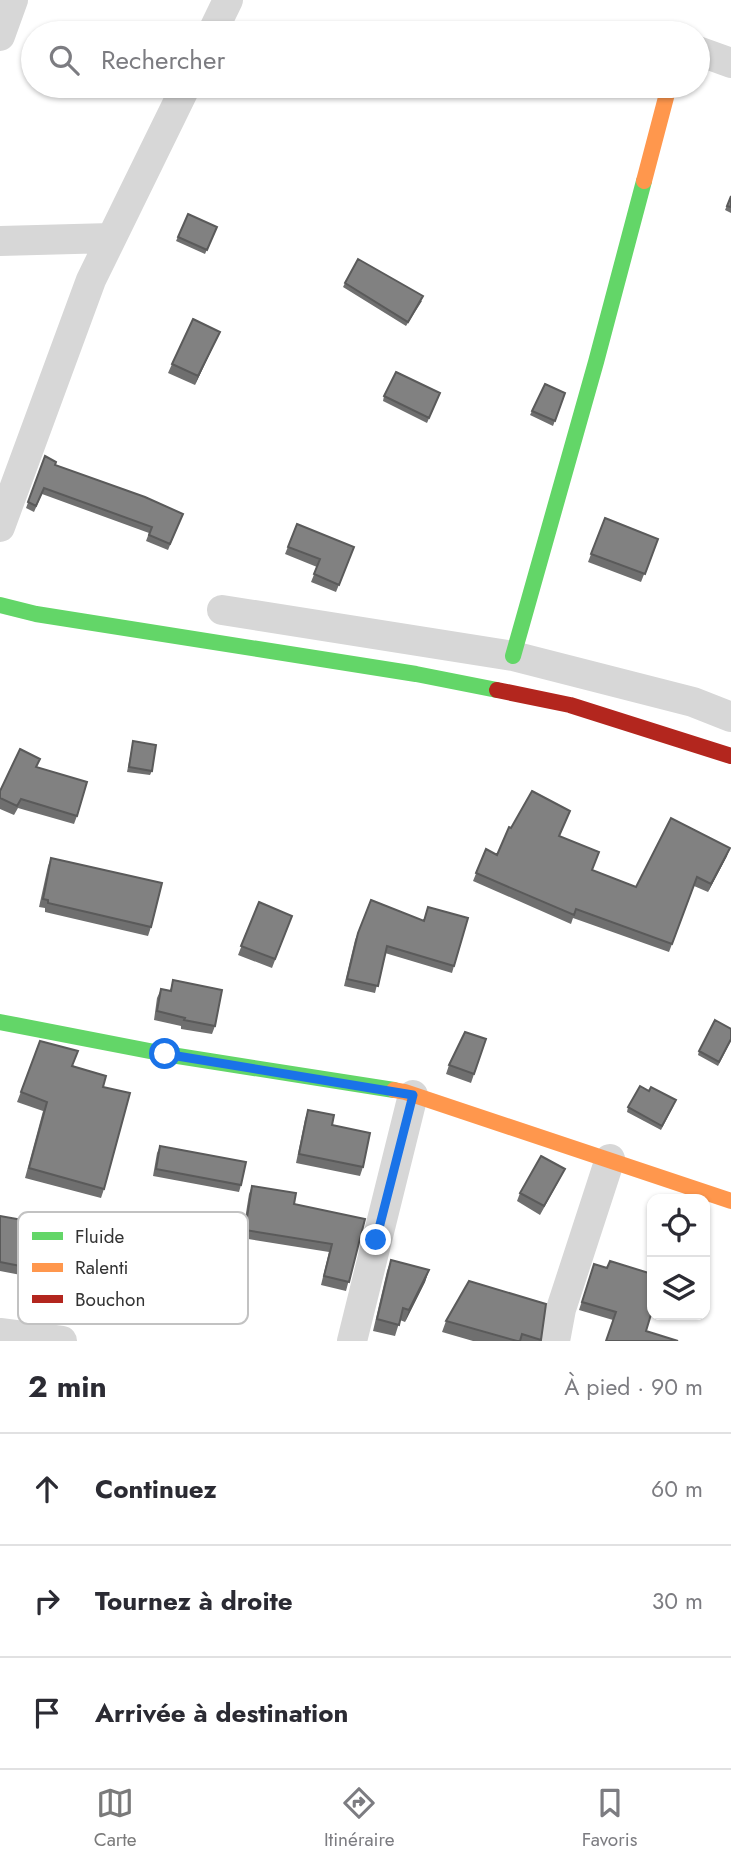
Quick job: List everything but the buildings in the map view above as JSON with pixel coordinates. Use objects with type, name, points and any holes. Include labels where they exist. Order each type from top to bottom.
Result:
[{"type":"street","points":[[0,36],[13,0]]},
{"type":"street","points":[[218,21],[228,0]]},
{"type":"street","points":[[710,55],[731,63]]},
{"type":"street","points":[[0,527],[91,280],[181,98]]},
{"type":"street","points":[[513,656],[596,362],[666,98]]},
{"type":"street","points":[[0,241],[111,238]]},
{"type":"street","points":[[0,605],[36,614],[416,674],[570,705],[731,756]]},
{"type":"street","points":[[222,610],[513,656],[693,702],[731,717]]},
{"type":"street","points":[[0,1022],[165,1054],[413,1095],[731,1200]]},
{"type":"street","points":[[352,1341],[413,1095]]},
{"type":"street","points":[[555,1341],[561,1310],[610,1159]]},
{"type":"street","points":[[0,1333],[62,1341]]},
{"type":"traffic: fast","points":[[513,656],[644,181]]},
{"type":"traffic: fast","points":[[0,605],[36,614],[416,674],[497,690]]},
{"type":"traffic: fast","points":[[0,1022],[165,1054],[394,1090]]},
{"type":"traffic: slow","points":[[644,181],[666,98]]},
{"type":"traffic: slow","points":[[394,1090],[731,1201]]},
{"type":"traffic: jam","points":[[497,690],[570,705],[731,756]]},
{"type":"route","points":[[165,1054],[413,1095],[376,1240]]}]
